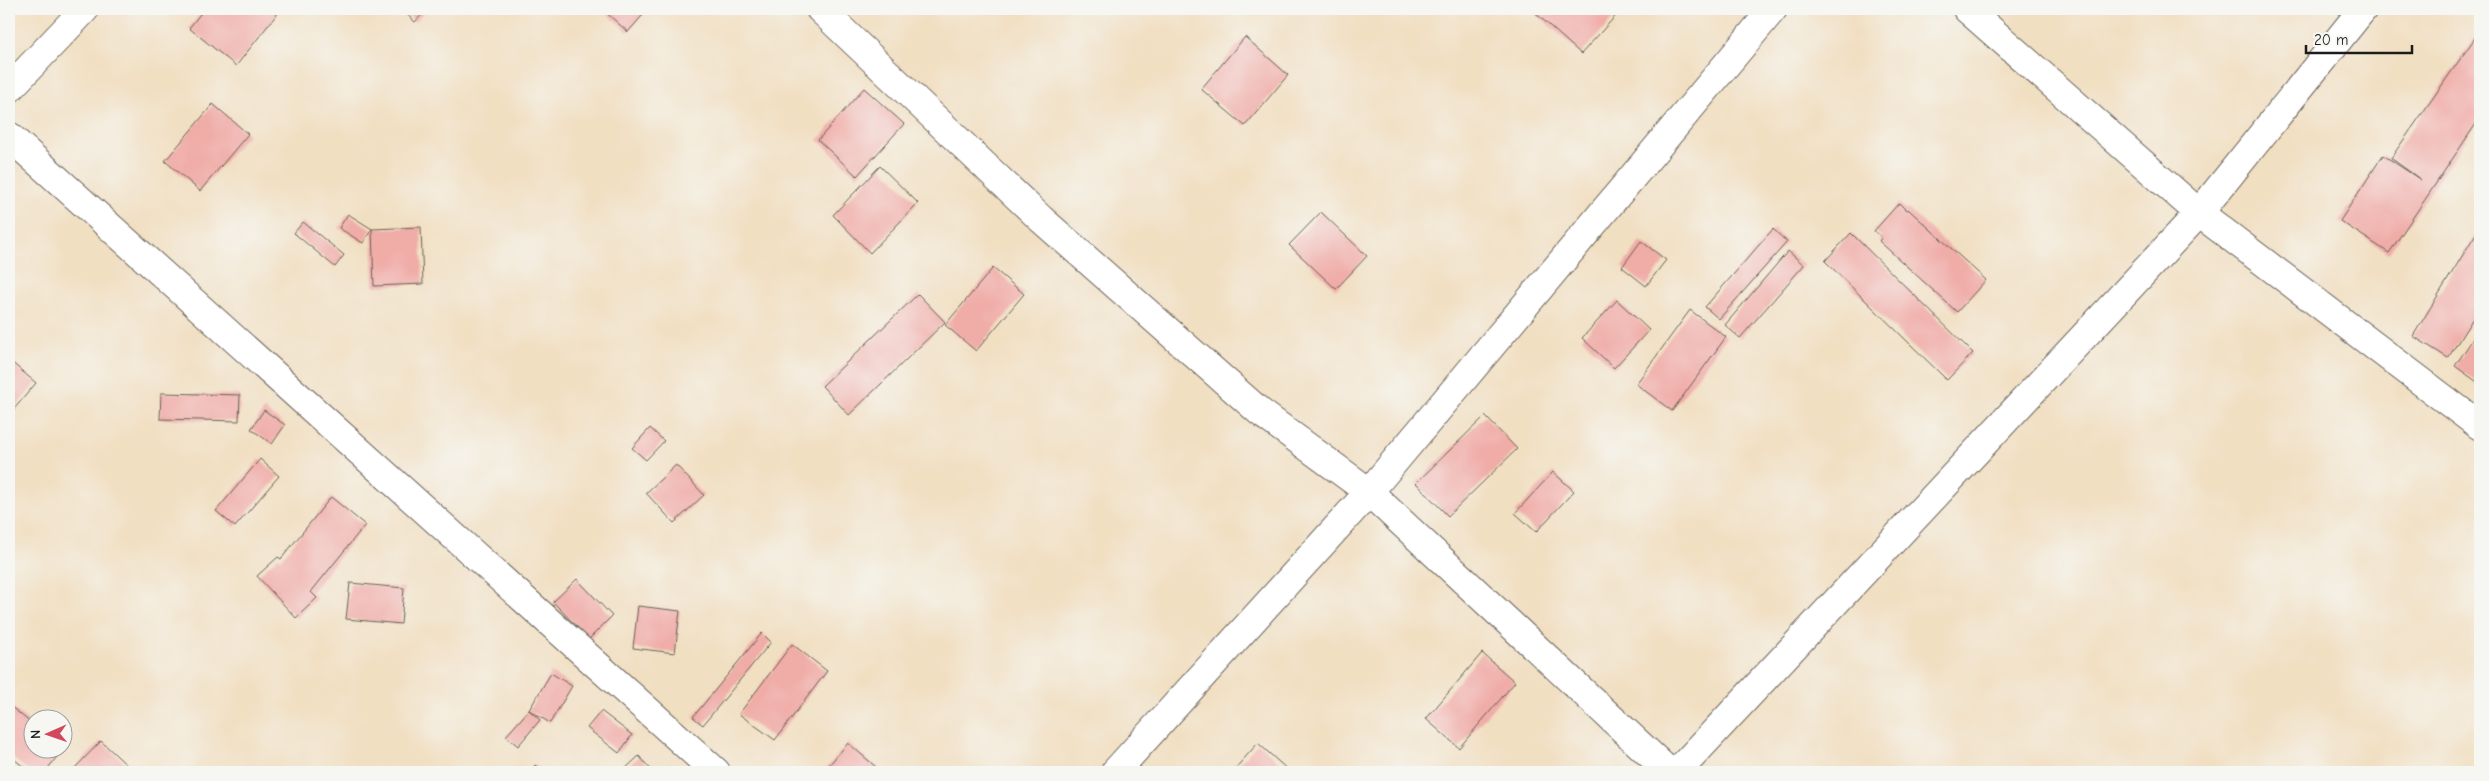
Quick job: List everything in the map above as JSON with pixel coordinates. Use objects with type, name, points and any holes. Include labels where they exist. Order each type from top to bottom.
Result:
[{"type":"street","points":[[9,89],[85,9]]},
{"type":"street","points":[[820,9],[1041,219],[1260,412],[1369,492],[1669,772]]},
{"type":"street","points":[[1115,772],[1369,492],[1773,9]]},
{"type":"street","points":[[1967,9],[2199,212],[2480,426]]},
{"type":"street","points":[[1677,772],[2199,212],[2363,9]]},
{"type":"street","points":[[9,136],[716,772]]},
{"type":"building","points":[[204,9],[281,9],[236,66],[189,28]]},
{"type":"building","points":[[401,9],[427,9],[415,22]]},
{"type":"building","points":[[602,9],[648,9],[628,32]]},
{"type":"building","points":[[1531,9],[1620,9],[1621,10],[1581,54]]},
{"type":"building","points":[[2477,35],[2480,38],[2480,118],[2389,253],[2340,221],[2383,155],[2421,180],[2391,158]]},
{"type":"building","points":[[1245,37],[1288,75],[1245,126],[1201,89]]},
{"type":"building","points":[[864,88],[904,124],[857,176],[818,140]]},
{"type":"building","points":[[213,104],[248,134],[200,191],[165,161]]},
{"type":"building","points":[[880,166],[918,203],[870,253],[833,215]]},
{"type":"building","points":[[1899,203],[1986,280],[1957,312],[1879,241],[1882,237],[1874,231]]},
{"type":"building","points":[[1321,212],[1367,256],[1336,289],[1289,245]]},
{"type":"building","points":[[348,214],[372,229],[363,243],[339,228]]},
{"type":"building","points":[[303,222],[344,255],[335,267],[294,233]]},
{"type":"building","points":[[421,227],[423,284],[374,286],[372,229]]},
{"type":"building","points":[[2480,227],[2480,307],[2448,358],[2413,336]]},
{"type":"building","points":[[1773,229],[1787,242],[1719,319],[1705,307]]},
{"type":"building","points":[[1851,233],[1973,353],[1947,380],[1825,261]]},
{"type":"building","points":[[1641,241],[1666,260],[1646,286],[1622,267]]},
{"type":"building","points":[[1788,251],[1804,265],[1740,338],[1725,325]]},
{"type":"building","points":[[993,268],[1024,294],[976,351],[945,325]]},
{"type":"building","points":[[918,294],[945,322],[849,415],[822,386]]},
{"type":"building","points":[[1617,300],[1649,330],[1614,368],[1582,338]]},
{"type":"building","points":[[1690,310],[1726,337],[1672,411],[1636,384]]},
{"type":"building","points":[[2480,328],[2480,384],[2455,366]]},
{"type":"building","points":[[9,360],[36,383],[9,415]]},
{"type":"building","points":[[161,393],[240,395],[239,421],[160,419]]},
{"type":"building","points":[[264,410],[285,425],[272,444],[251,429]]},
{"type":"building","points":[[1485,416],[1517,449],[1448,516],[1416,483]]},
{"type":"building","points":[[650,428],[664,441],[646,460],[632,448]]},
{"type":"building","points":[[260,459],[279,476],[235,527],[216,511]]},
{"type":"building","points":[[676,465],[704,495],[674,523],[646,493]]},
{"type":"building","points":[[1553,472],[1574,491],[1536,532],[1515,513]]},
{"type":"building","points":[[331,497],[365,525],[311,592],[317,598],[296,618],[257,576],[278,557],[281,559]]},
{"type":"building","points":[[577,579],[612,616],[589,639],[553,602]]},
{"type":"building","points":[[350,583],[404,588],[401,624],[346,619]]},
{"type":"building","points":[[638,606],[680,611],[675,653],[633,648]]},
{"type":"building","points":[[762,633],[771,642],[703,725],[693,717]]},
{"type":"building","points":[[792,644],[827,671],[775,740],[739,714]]},
{"type":"building","points":[[1482,653],[1515,682],[1459,748],[1426,719]]},
{"type":"building","points":[[551,673],[572,686],[550,723],[529,710]]},
{"type":"building","points":[[9,705],[22,716],[22,758],[56,758],[45,772],[30,772],[9,755]]},
{"type":"building","points":[[529,710],[540,720],[518,746],[506,736]]},
{"type":"building","points":[[601,711],[632,735],[619,753],[587,728]]},
{"type":"building","points":[[101,741],[133,771],[71,772]]},
{"type":"building","points":[[848,743],[882,772],[823,772]]},
{"type":"building","points":[[1258,743],[1290,772],[1232,772]]},
{"type":"building","points":[[639,756],[653,772],[627,772],[624,770]]},
{"type":"building","points":[[535,765],[545,772],[529,772]]}]
